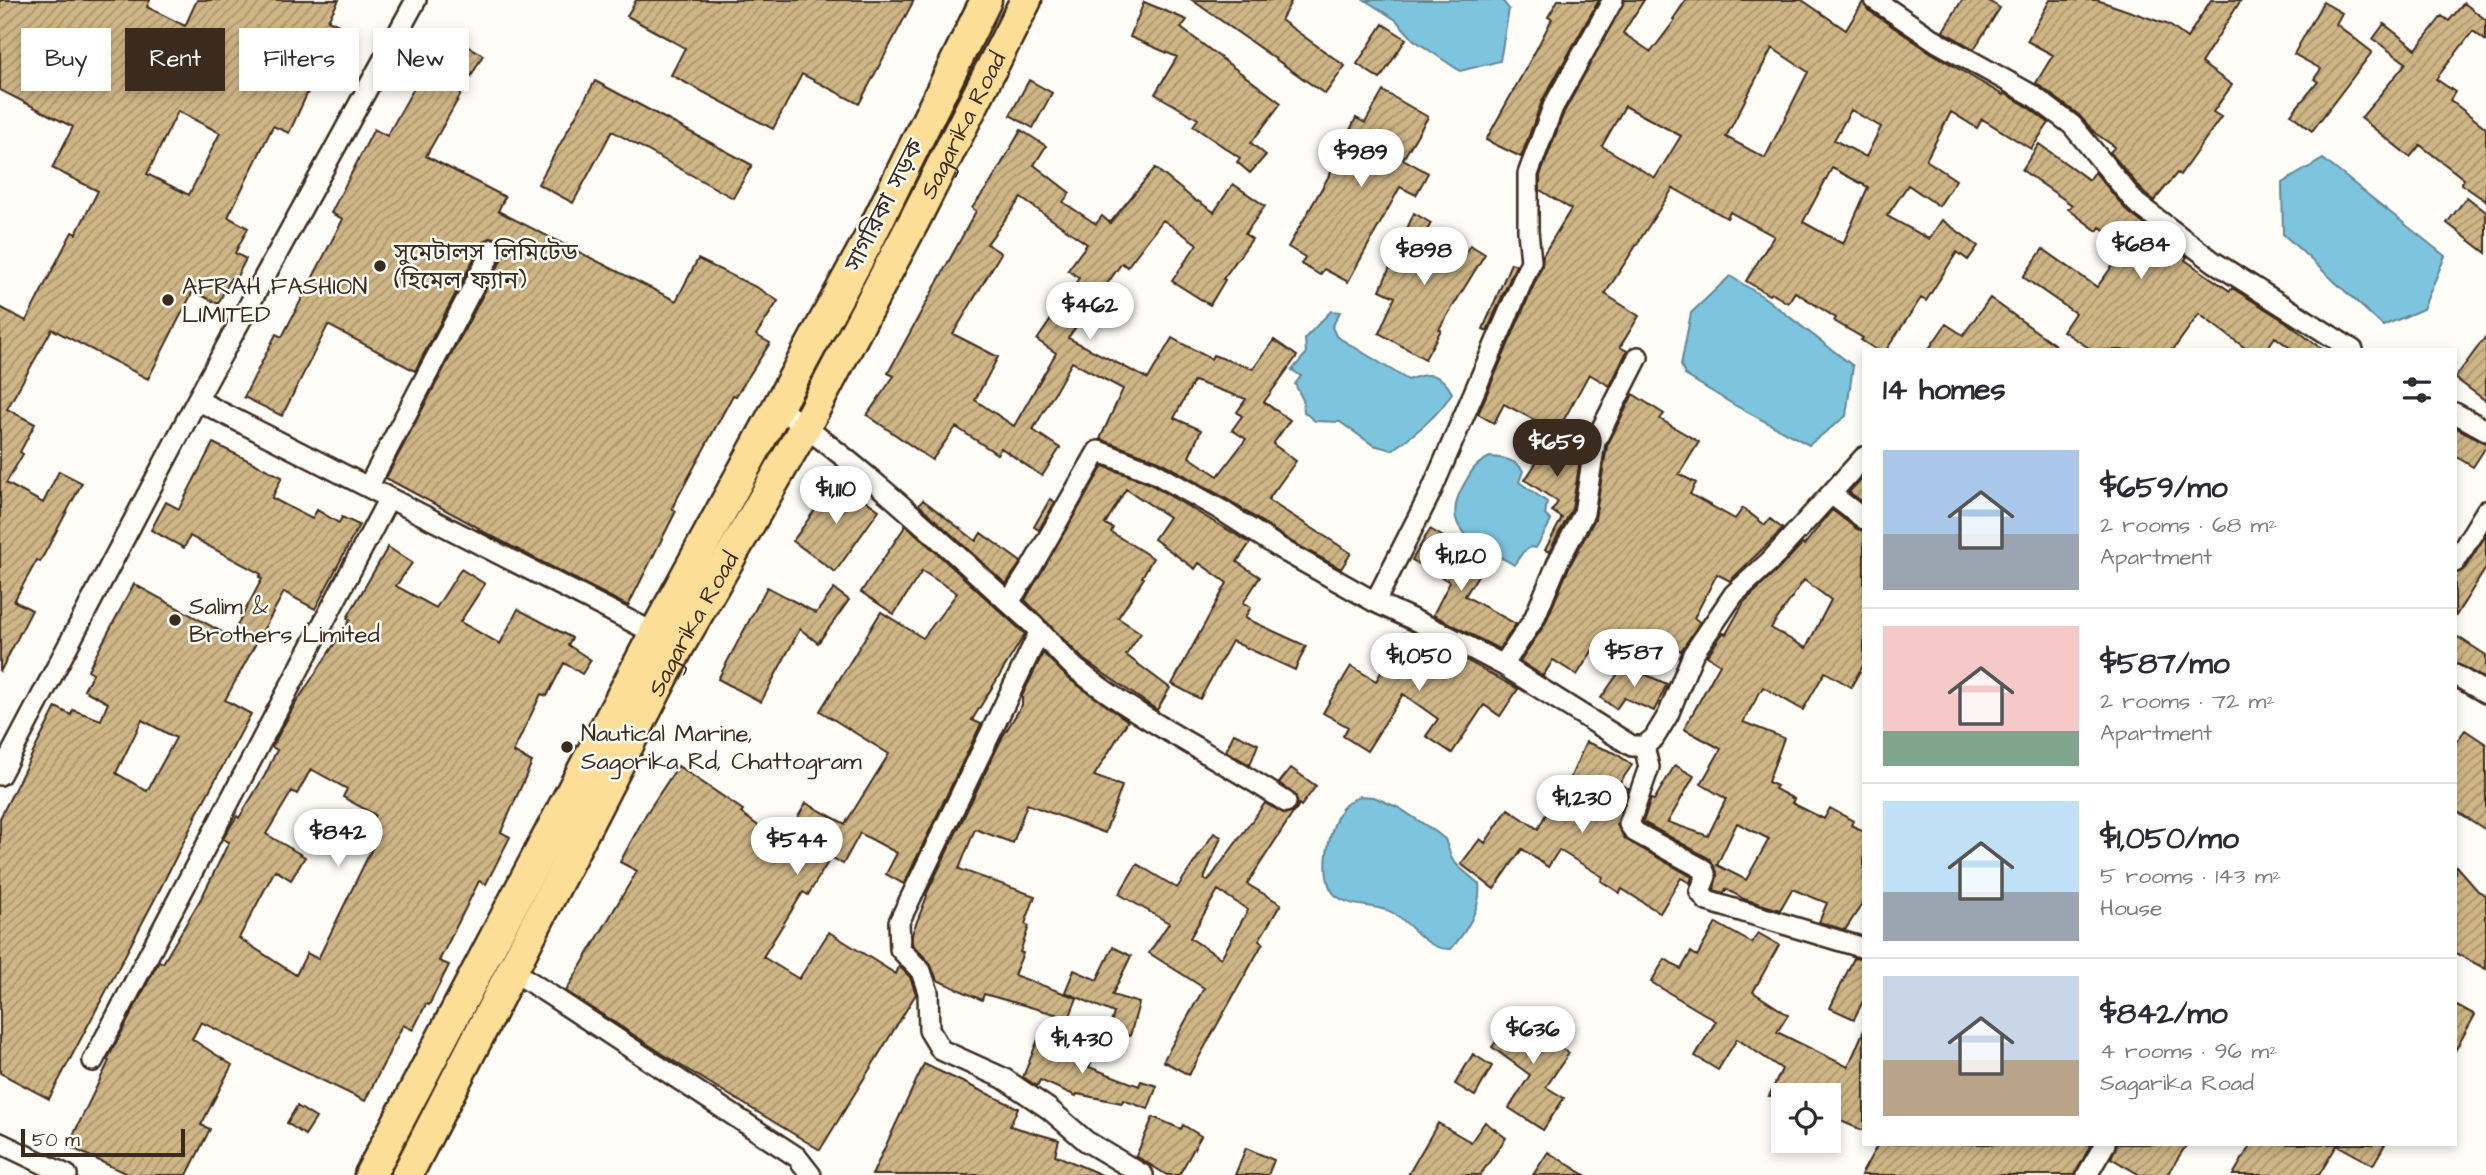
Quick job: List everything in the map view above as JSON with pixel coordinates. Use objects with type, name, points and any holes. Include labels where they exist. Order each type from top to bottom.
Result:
[{"type":"main road","name":"সাগরিকা সড়ক","points":[[777,407],[869,239],[986,0]]},
{"type":"main road","name":"Sagarika Road","points":[[370,1175],[485,954],[667,640],[805,426],[914,221],[1026,0]]},
{"type":"main road","name":"Sagarika Road","points":[[407,1175],[512,970],[777,407]]},
{"type":"main road","points":[[485,954],[512,970]]},
{"type":"main road","points":[[393,1127],[426,1138]]},
{"type":"street","points":[[0,775],[197,400],[416,0]]},
{"type":"street","points":[[1375,602],[1430,494],[1531,261],[1528,174],[1553,107],[1613,0]]},
{"type":"street","points":[[1875,0],[1937,42],[2032,95],[2072,125],[2136,203],[2214,262],[2350,348]]},
{"type":"street","points":[[368,487],[493,249]]},
{"type":"street","points":[[1503,665],[1534,619],[1558,562],[1584,513],[1595,442],[1638,357]]},
{"type":"street","points":[[197,400],[667,640]]},
{"type":"street","points":[[777,407],[805,426],[897,502],[1009,602],[1073,666],[1117,700],[1175,736],[1239,770],[1286,802]]},
{"type":"street","points":[[2457,414],[2486,430]]},
{"type":"street","points":[[1009,602],[1098,451],[1153,472],[1375,602],[1503,665],[1632,746],[1644,746],[1654,738],[1668,715],[1693,654],[1734,594],[1770,561],[1862,459]]},
{"type":"street","points":[[1831,494],[1862,517]]},
{"type":"street","points":[[93,1061],[389,498]]},
{"type":"street","points":[[2457,559],[2486,511]]},
{"type":"street","points":[[1040,631],[899,922],[900,949],[921,971],[928,992],[929,1030],[941,1050],[1003,1078],[1049,1109],[1086,1141],[1143,1175]]},
{"type":"street","points":[[2457,676],[2486,693]]},
{"type":"street","points":[[1644,746],[1649,766],[1629,824],[1635,832],[1703,869],[1706,876],[1700,892],[1707,901],[1862,947]]},
{"type":"street","points":[[512,970],[797,1157],[811,1175]]},
{"type":"street","points":[[0,1143],[67,1175]]},
{"type":"street","points":[[2087,1175],[2104,1146]]},
{"type":"water","points":[[1365,0],[1502,0],[1509,9],[1500,61],[1460,71],[1414,40],[1396,20]]},
{"type":"water","points":[[2323,159],[2445,256],[2423,309],[2383,326],[2283,234],[2282,183]]},
{"type":"water","points":[[1730,276],[1765,298],[1853,366],[1846,416],[1809,445],[1685,375],[1681,365],[1691,313]]},
{"type":"water","points":[[1331,311],[1340,312],[1332,327],[1336,336],[1408,380],[1433,376],[1443,381],[1452,393],[1425,424],[1392,450],[1373,445],[1340,422],[1315,421],[1304,412],[1303,400],[1295,384],[1301,376],[1292,370],[1306,354],[1305,338]]},
{"type":"water","points":[[1490,457],[1517,464],[1523,471],[1519,482],[1547,502],[1545,515],[1551,521],[1536,548],[1531,547],[1523,552],[1514,565],[1467,537],[1456,517],[1456,504],[1468,477],[1476,466]]},
{"type":"water","points":[[1359,796],[1374,797],[1399,808],[1436,832],[1445,839],[1452,859],[1479,884],[1478,901],[1472,919],[1451,949],[1427,941],[1393,913],[1343,900],[1330,888],[1326,865],[1334,824],[1345,805]]},
{"type":"building","points":[[0,0],[150,0],[147,7],[185,26],[197,0],[339,0],[328,20],[339,25],[338,28],[239,28],[239,91],[308,91],[289,133],[273,126],[228,217],[248,228],[235,253],[246,259],[235,280],[231,278],[218,304],[193,291],[148,379],[52,329],[7,409],[35,424],[20,452],[23,454],[6,483],[43,503],[59,471],[82,483],[40,562],[37,560],[14,601],[32,610],[0,672],[0,307],[26,321],[72,232],[76,234],[98,191],[52,168],[73,127],[0,90]],"holes":[[[178,111],[220,133],[189,195],[147,174]]]},
{"type":"building","points":[[636,0],[914,0],[859,104],[802,74],[773,129],[671,75],[685,48],[627,16]]},
{"type":"building","points":[[1192,0],[1292,0],[1281,20],[1345,66],[1325,94]]},
{"type":"building","points":[[1558,0],[1599,0],[1542,101],[1521,157],[1486,140],[1552,19],[1548,17]]},
{"type":"building","points":[[1625,0],[1644,0],[1623,33],[1651,52],[1686,0],[1802,0],[1846,30],[1863,2],[1868,10],[1930,52],[2025,105],[2049,123],[2031,149],[1982,119],[1977,128],[1951,112],[1926,160],[1956,180],[1939,206],[1908,185],[1887,216],[1929,239],[1942,220],[1978,246],[1968,260],[1957,252],[1926,301],[1921,298],[1887,348],[1874,348],[1861,340],[1863,338],[1834,321],[1836,318],[1795,292],[1788,303],[1746,281],[1774,236],[1730,212],[1727,218],[1673,188],[1605,294],[1639,316],[1620,347],[1627,351],[1610,386],[1589,374],[1557,432],[1504,404],[1494,423],[1478,414],[1542,266],[1543,255],[1571,209],[1540,190],[1540,176],[1564,112]],"holes":[[[1772,48],[1808,72],[1765,158],[1726,137]],[[1625,106],[1681,136],[1655,178],[1602,146]],[[1851,110],[1881,127],[1866,157],[1834,140]],[[1832,168],[1868,187],[1843,244],[1803,222]]]},
{"type":"building","points":[[1962,0],[1987,0],[2000,8],[1974,49],[1943,31]]},
{"type":"building","points":[[2050,0],[2097,0],[2169,25],[2187,38],[2211,0],[2241,0],[2201,63],[2232,85],[2213,112],[2221,117],[2180,175],[2177,173],[2154,201],[2110,152],[2115,147],[2095,133],[2079,115],[2036,83],[2053,55],[2027,41]]},
{"type":"building","points":[[1144,2],[1187,20],[1181,28],[1281,103],[1251,143],[1266,155],[1250,173],[1237,162],[1240,158],[1193,126],[1198,119],[1155,94],[1177,57],[1130,37]]},
{"type":"building","points":[[2323,2],[2342,13],[2336,24],[2372,52],[2312,131],[2291,114],[2318,82],[2314,79],[2321,69],[2294,54]]},
{"type":"building","points":[[2464,3],[2486,20],[2486,41],[2473,31],[2436,79],[2455,92],[2450,100],[2486,128],[2486,201],[2461,184],[2464,179],[2420,145],[2410,157],[2361,118],[2406,63],[2373,39],[2384,24],[2416,49],[2442,16],[2449,21]]},
{"type":"building","points":[[1383,24],[1406,39],[1380,79],[1357,64]]},
{"type":"building","points":[[469,47],[483,55],[469,80]]},
{"type":"building","points":[[1029,80],[1052,93],[1033,128],[1010,115]]},
{"type":"building","points":[[595,81],[752,165],[733,198],[612,131],[573,203],[538,184]]},
{"type":"building","points":[[412,91],[463,91],[426,156],[505,197],[498,211],[676,301],[698,259],[758,288],[778,301],[756,335],[770,343],[736,396],[733,395],[672,508],[676,511],[628,606],[386,478],[504,255],[505,248],[499,239],[492,237],[482,243],[415,371],[328,325],[282,416],[244,397],[276,334],[282,337],[343,219],[331,213],[374,129],[387,136]]},
{"type":"building","points":[[1383,91],[1428,117],[1403,159],[1428,173],[1416,195],[1400,187],[1348,282],[1324,269],[1320,275],[1301,264],[1305,257],[1288,247],[1345,148],[1342,146],[1356,118],[1365,123]]},
{"type":"building","points":[[1021,130],[1046,146],[1034,165],[1070,193],[1063,202],[1096,224],[1102,216],[1110,223],[1155,168],[1197,202],[1214,212],[1233,184],[1265,206],[1245,234],[1252,239],[1223,279],[1225,280],[1210,305],[1172,281],[1197,244],[1163,220],[1127,267],[1122,263],[1068,338],[1148,379],[1172,338],[1211,359],[1213,355],[1253,369],[1274,340],[1297,356],[1264,402],[1290,420],[1273,444],[1296,461],[1268,500],[1351,553],[1341,569],[1159,461],[1100,439],[1123,389],[1072,362],[1033,430],[1060,448],[1042,476],[1001,448],[997,454],[956,427],[932,460],[867,415],[894,376],[888,373],[976,211],[972,208],[991,182]],"holes":[[[1021,198],[1087,244],[1068,270],[1079,278],[1037,340],[1056,353],[1014,426],[975,400],[998,357],[953,334],[1001,253],[987,244]],[[1194,381],[1246,399],[1237,412],[1242,416],[1232,430],[1246,439],[1218,476],[1189,457],[1201,430],[1174,418]]]},
{"type":"building","points":[[2039,144],[2089,180],[2095,172],[2127,211],[2187,257],[2185,260],[2230,291],[2232,288],[2286,322],[2320,348],[2290,348],[2275,337],[2267,348],[2245,348],[2199,314],[2174,348],[2089,348],[2063,331],[2075,313],[2023,277],[2043,249],[2097,287],[2127,246],[2100,227],[2097,231],[2068,209],[2072,205],[2022,170]]},
{"type":"building","points":[[2467,197],[2486,212],[2486,253],[2447,223]]},
{"type":"building","points":[[1414,213],[1431,223],[1425,234],[1464,255],[1470,245],[1485,254],[1439,329],[1441,330],[1425,359],[1379,333],[1395,297],[1380,290]]},
{"type":"building","points":[[1511,263],[1516,265],[1487,331],[1483,329]]},
{"type":"building","points":[[1990,298],[2059,348],[1929,348],[1946,324],[1963,335]]},
{"type":"building","points":[[2486,336],[2486,401],[2457,379],[2457,375]]},
{"type":"building","points":[[1633,394],[1664,414],[1660,419],[1699,442],[1679,474],[1696,483],[1690,494],[1735,519],[1743,508],[1765,525],[1770,519],[1783,529],[1730,581],[1717,574],[1694,618],[1700,622],[1681,651],[1654,638],[1640,666],[1596,645],[1577,675],[1553,660],[1543,676],[1520,661],[1545,624],[1569,567],[1595,519],[1607,446]]},
{"type":"building","points":[[2457,428],[2486,443],[2473,467],[2457,457]]},
{"type":"building","points":[[1554,436],[1581,454],[1572,509],[1549,552],[1545,550],[1562,518],[1552,511],[1558,502],[1525,480]]},
{"type":"building","points":[[213,443],[282,477],[272,498],[312,519],[317,510],[339,523],[342,517],[359,525],[315,609],[284,592],[225,700],[251,714],[49,1099],[0,1073],[0,818],[56,707],[71,715],[73,710],[101,720],[108,703],[84,690],[93,673],[88,670],[134,584],[231,637],[262,579],[259,577],[261,574],[190,536],[184,548],[151,530],[166,502],[179,509]],"holes":[[[142,720],[176,738],[147,791],[116,773]]]},
{"type":"building","points":[[1103,466],[1148,483],[1250,543],[1237,562],[1260,577],[1243,603],[1251,607],[1245,618],[1306,646],[1295,670],[1232,641],[1200,699],[1172,684],[1227,583],[1199,563],[1195,569],[1154,539],[1169,517],[1126,489],[1105,524],[1113,528],[1111,532],[1153,558],[1142,577],[1144,578],[1118,618],[1141,633],[1126,655],[1170,688],[1157,710],[1084,660],[1025,600]]},
{"type":"building","points":[[1862,478],[1862,502],[1849,492]]},
{"type":"building","points":[[836,480],[879,510],[835,572],[793,541]]},
{"type":"building","points":[[1050,499],[1055,502],[1039,530],[1034,527]]},
{"type":"building","points":[[923,500],[976,541],[981,533],[1021,562],[1006,584],[919,505]]},
{"type":"building","points":[[1832,510],[1862,530],[1862,668],[1851,687],[1825,672],[1803,710],[1763,687],[1743,722],[1784,738],[1768,782],[1777,786],[1775,789],[1794,799],[1792,803],[1824,819],[1830,808],[1853,821],[1851,825],[1862,831],[1862,904],[1845,930],[1819,922],[1827,903],[1792,889],[1780,910],[1744,899],[1726,889],[1724,893],[1714,890],[1717,872],[1710,859],[1643,822],[1651,799],[1654,800],[1675,765],[1694,776],[1668,822],[1708,836],[1726,799],[1701,784],[1721,749],[1684,729],[1720,664],[1707,656],[1723,633],[1726,634],[1744,602],[1802,544],[1804,545]],"holes":[[[1804,580],[1831,600],[1806,648],[1771,628]],[[1737,823],[1769,839],[1746,880],[1717,865]]]},
{"type":"building","points":[[906,525],[1025,634],[972,720],[981,724],[904,884],[886,874],[897,853],[860,833],[843,864],[831,857],[808,895],[803,892],[763,957],[799,979],[829,932],[896,974],[899,966],[910,977],[916,994],[820,1150],[680,1065],[566,991],[637,871],[620,862],[646,814],[678,766],[743,810],[741,813],[772,836],[774,832],[785,839],[806,803],[845,824],[889,754],[820,711],[881,612],[923,638],[957,593],[922,571],[894,614],[861,592]]},
{"type":"building","points":[[1430,529],[1452,542],[1447,551],[1480,572],[1465,596],[1516,624],[1499,649],[1433,615],[1450,582],[1412,560]]},
{"type":"building","points":[[2486,535],[2486,568],[2457,614],[2457,573],[2465,568]]},
{"type":"building","points":[[388,547],[412,563],[396,586],[436,608],[461,569],[485,584],[460,622],[500,644],[518,609],[572,638],[568,645],[591,660],[582,674],[564,663],[547,696],[541,694],[513,752],[532,762],[501,832],[510,837],[486,884],[479,881],[439,961],[449,965],[429,1005],[426,1004],[413,1030],[403,1025],[365,1101],[201,1022],[192,1039],[232,1065],[201,1125],[210,1129],[187,1175],[129,1175],[68,1146],[109,1061],[107,1060],[159,961],[163,963],[203,895],[229,842],[223,839],[265,775],[277,750],[272,747],[294,706],[350,620],[347,618]],"holes":[[[311,769],[347,789],[343,797],[375,815],[367,830],[378,836],[318,959],[307,953],[296,975],[239,938],[275,870],[291,880],[305,857],[266,834],[292,791],[297,794]]]},
{"type":"building","points":[[767,587],[816,613],[834,589],[849,600],[818,643],[800,629],[761,702],[718,679]]},
{"type":"building","points":[[1404,633],[1419,642],[1422,637],[1437,644],[1518,689],[1500,716],[1484,705],[1452,753],[1426,736],[1438,719],[1403,694],[1367,751],[1343,736],[1348,727],[1323,713],[1351,666],[1376,681]]},
{"type":"building","points":[[2457,636],[2486,655],[2486,679],[2457,664]]},
{"type":"building","points":[[1043,653],[1069,679],[1128,721],[1094,776],[1122,786],[1105,833],[1027,804],[1013,843],[975,829],[959,869],[1035,896],[1025,924],[1029,926],[1020,952],[1023,953],[1014,975],[1077,998],[1069,1018],[984,994],[982,1000],[937,980],[930,963],[912,944],[912,934],[926,895],[1003,736],[1022,705],[1022,696]]},
{"type":"building","points":[[1624,665],[1667,684],[1654,711],[1624,698],[1616,709],[1601,698]]},
{"type":"building","points":[[2465,730],[2486,744],[2486,830],[2457,811],[2457,741]]},
{"type":"building","points":[[1234,733],[1258,744],[1250,765],[1226,751]]},
{"type":"building","points":[[1586,742],[1615,753],[1632,765],[1619,784],[1628,788],[1617,825],[1625,839],[1692,877],[1690,883],[1681,878],[1660,913],[1622,889],[1620,893],[1601,881],[1603,877],[1559,850],[1548,867],[1522,849],[1494,889],[1461,864],[1480,839],[1485,843],[1508,809],[1538,829],[1561,786],[1566,788]]},
{"type":"building","points":[[1291,768],[1316,786],[1297,808],[1296,796],[1279,783]]},
{"type":"building","points":[[1265,803],[1285,814],[1295,810],[1247,884],[1281,904],[1259,940],[1263,943],[1189,1075],[1163,1061],[1204,988],[1149,953],[1169,923],[1119,894],[1137,864],[1177,888],[1214,833],[1221,837],[1204,879],[1208,881]],"holes":[[[1218,890],[1248,910],[1221,958],[1190,938]]]},
{"type":"building","points":[[2457,867],[2478,891],[2486,895],[2486,969],[2457,954]]},
{"type":"building","points":[[1716,923],[1752,943],[1758,933],[1779,945],[1753,992],[1788,1015],[1777,1032],[1848,1067],[1862,1035],[1862,1130],[1841,1121],[1841,1083],[1775,1083],[1782,1069],[1737,1039],[1718,1070],[1695,1056],[1716,1021],[1651,982],[1665,959],[1681,969],[1691,952],[1697,956]]},
{"type":"building","points":[[1113,947],[1131,956],[1112,995],[1139,1003],[1130,1036],[1109,1029],[1114,1013],[1065,992],[1074,970],[1097,980]]},
{"type":"building","points":[[1854,958],[1862,960],[1862,1003],[1854,1019],[1830,1008]]},
{"type":"building","points":[[2457,1005],[2475,1015],[2457,1047]]},
{"type":"building","points":[[1521,1008],[1554,1033],[1549,1040],[1569,1053],[1546,1087],[1564,1098],[1543,1130],[1509,1108],[1530,1075],[1492,1047]]},
{"type":"building","points":[[1039,1037],[1092,1060],[1089,1067],[1139,1086],[1141,1081],[1157,1086],[1148,1109],[1123,1100],[1122,1103],[1077,1094],[1076,1096],[1040,1080],[1037,1086],[1023,1077]]},
{"type":"building","points":[[1473,1054],[1492,1066],[1475,1096],[1455,1084]]},
{"type":"building","points":[[924,1064],[1018,1108],[1010,1126],[1059,1140],[1055,1155],[1102,1175],[872,1175]]},
{"type":"building","points":[[297,1106],[316,1118],[305,1135],[287,1123]]},
{"type":"building","points":[[1153,1117],[1181,1129],[1183,1125],[1201,1136],[1179,1175],[1167,1175],[1136,1156]]},
{"type":"building","points":[[1485,1122],[1506,1138],[1480,1175],[1408,1175],[1438,1123],[1471,1142]]},
{"type":"building","points":[[1877,1146],[2090,1146],[2075,1175],[1861,1175]]},
{"type":"building","points":[[2116,1146],[2186,1146],[2167,1175],[2140,1175],[2111,1158]]},
{"type":"building","points":[[2250,1146],[2336,1146],[2319,1175],[2233,1175]]},
{"type":"building","points":[[2339,1146],[2384,1146],[2373,1165]]},
{"type":"building","points":[[1246,1148],[1274,1160],[1268,1175],[1235,1175]]},
{"type":"building","points":[[1548,1152],[1585,1175],[1533,1175]]},
{"type":"place","name":"সুমেটালস লিমিটেড (হিমেল ফ্যান)","points":[[380,266]]},
{"type":"place","name":"AFRAH FASHION LIMITED","points":[[168,300]]},
{"type":"place","name":"Salim & Brothers Limited","points":[[175,620]]},
{"type":"place","name":"Nautical Marine, Sagorika Rd, Chattogram","points":[[567,747]]}]
